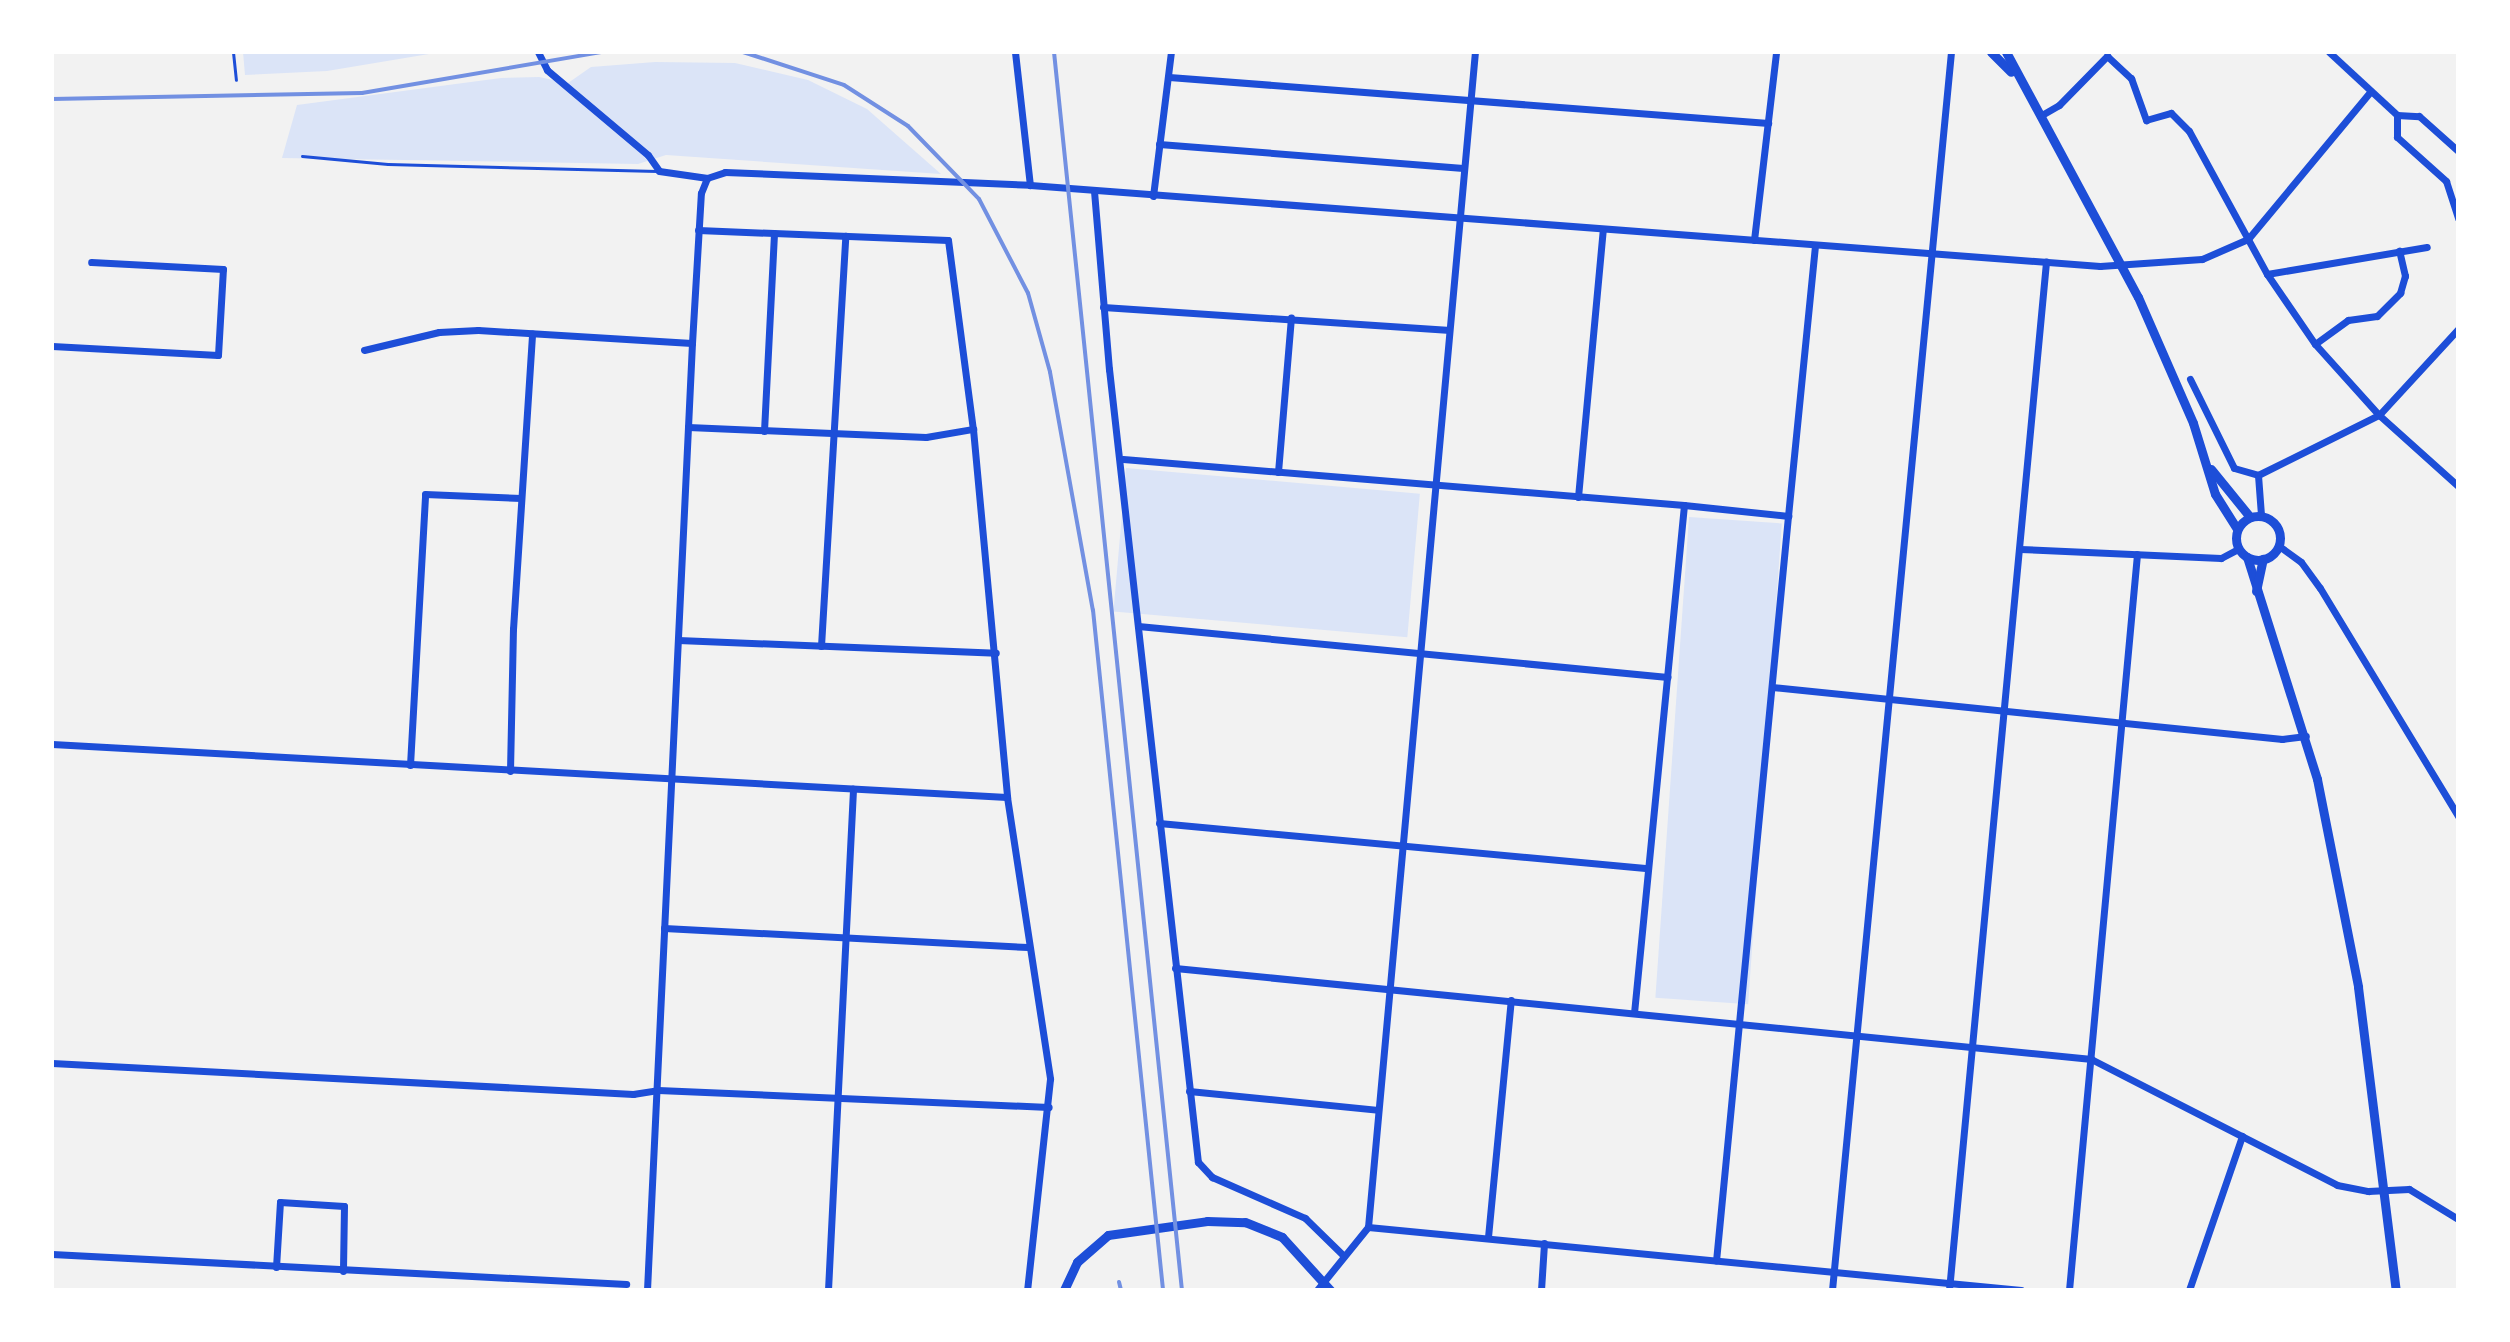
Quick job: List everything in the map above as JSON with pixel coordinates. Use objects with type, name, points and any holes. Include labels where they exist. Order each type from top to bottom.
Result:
[{"type":"main road","points":[[1991,52],[2017,77]]},
{"type":"main road","points":[[2006,52],[2120,263],[2209,466],[2215,494],[2237,529],[2238,549],[2247,557],[2306,736],[2358,987],[2386,1190],[2396,1290]]},
{"type":"main road","points":[[2209,466],[2255,516],[2276,524],[2279,546],[2263,559],[2256,591]]},
{"type":"main road","points":[[2237,529],[2255,516]]},
{"type":"main road","points":[[2247,557],[2263,559]]},
{"type":"main road","points":[[1064,1290],[1082,1256],[1108,1235],[1207,1221],[1245,1222],[1274,1233],[1320,1286],[1330,1290]]},
{"type":"street","points":[[538,52],[547,70],[648,155],[659,171],[707,178],[725,172],[1030,185],[2046,262],[2120,263],[2202,259],[2248,239],[2371,91]]},
{"type":"street","points":[[1015,52],[1030,185]]},
{"type":"street","points":[[1153,196],[1171,52]]},
{"type":"street","points":[[1320,1286],[1368,1227],[1446,330],[1475,52]]},
{"type":"street","points":[[1754,240],[1776,52]]},
{"type":"street","points":[[1832,1290],[1951,52]]},
{"type":"street","points":[[2329,52],[2397,115],[2419,116],[2458,151]]},
{"type":"street","points":[[2040,116],[2059,105],[2107,56],[2131,78],[2146,120],[2171,113],[2189,131],[2267,274],[2315,344],[2379,415],[2458,486]]},
{"type":"street","points":[[1169,77],[1768,123]]},
{"type":"street","points":[[2397,115],[2397,137],[2446,181],[2458,219]]},
{"type":"street","points":[[1159,144],[1463,168]]},
{"type":"street","points":[[647,1290],[698,230],[707,178]]},
{"type":"street","points":[[1094,191],[1103,307],[1123,459],[1159,823],[1198,1162],[1205,1172],[1305,1218],[1344,1256]]},
{"type":"street","points":[[698,230],[948,240],[973,429],[1007,797],[1028,947],[1048,1054],[1049,1107],[1027,1290]]},
{"type":"street","points":[[1578,497],[1603,230]]},
{"type":"street","points":[[764,431],[774,233]]},
{"type":"street","points":[[821,646],[845,236]]},
{"type":"street","points":[[1716,1261],[1815,246]]},
{"type":"street","points":[[2267,274],[2427,247]]},
{"type":"street","points":[[2315,344],[2348,320],[2377,316],[2394,299],[2405,276],[2399,251]]},
{"type":"street","points":[[52,346],[218,355],[223,269],[91,262]]},
{"type":"street","points":[[1949,1287],[2046,262]]},
{"type":"street","points":[[1103,307],[1446,330]]},
{"type":"street","points":[[1278,472],[1291,318]]},
{"type":"street","points":[[2190,379],[2234,468],[2258,475],[2379,415],[2458,329]]},
{"type":"street","points":[[364,350],[459,330],[692,343]]},
{"type":"street","points":[[510,771],[521,498],[532,334]]},
{"type":"street","points":[[688,427],[926,437],[973,429]]},
{"type":"street","points":[[1123,459],[1788,516]]},
{"type":"street","points":[[2255,516],[2258,475]]},
{"type":"street","points":[[410,765],[425,494],[521,498]]},
{"type":"street","points":[[1634,1013],[1684,505]]},
{"type":"street","points":[[2279,546],[2301,562],[2320,588],[2458,816]]},
{"type":"street","points":[[2020,549],[2221,558],[2238,549]]},
{"type":"street","points":[[2069,1290],[2137,554]]},
{"type":"street","points":[[1138,626],[1668,677]]},
{"type":"street","points":[[678,640],[996,653]]},
{"type":"street","points":[[1772,687],[2282,739],[2306,736]]},
{"type":"street","points":[[52,744],[1007,797]]},
{"type":"street","points":[[828,1290],[853,789]]},
{"type":"street","points":[[1159,823],[1648,868]]},
{"type":"street","points":[[664,928],[1028,947]]},
{"type":"street","points":[[1175,968],[2091,1059],[2337,1185],[2386,1190],[2402,1188],[2423,1194],[2458,1219]]},
{"type":"street","points":[[1488,1237],[1511,1000]]},
{"type":"street","points":[[52,1063],[619,1093],[658,1090],[1049,1107]]},
{"type":"street","points":[[1189,1091],[1378,1110]]},
{"type":"street","points":[[2189,1290],[2242,1136]]},
{"type":"street","points":[[276,1267],[280,1202],[344,1206],[343,1271]]},
{"type":"street","points":[[1368,1227],[1949,1287],[2021,1290]]},
{"type":"street","points":[[1541,1290],[1544,1243]]},
{"type":"street","points":[[52,1254],[626,1284]]},
{"type":"lane","points":[[233,52],[236,80]]},
{"type":"lane","points":[[302,156],[388,164],[659,171]]},
{"type":"shaded area","points":[[243,52],[441,52],[327,71],[245,75]]},
{"type":"shaded area","points":[[655,62],[735,63],[808,80],[867,109],[941,174],[666,155],[638,164],[282,158],[297,105],[501,78],[539,77],[568,83],[591,67]]},
{"type":"shaded area","points":[[1126,468],[1420,494],[1407,637],[1113,611]]},
{"type":"shaded area","points":[[1689,517],[1782,523],[1748,1004],[1655,998]]},
{"type":"railway","points":[[52,99],[362,93],[603,52]]},
{"type":"railway","points":[[743,52],[844,85],[908,126],[979,199],[1028,293],[1050,372],[1093,610],[1163,1290]]},
{"type":"railway","points":[[1054,52],[1182,1290]]},
{"type":"railway","points":[[1119,1282],[1121,1290]]}]
